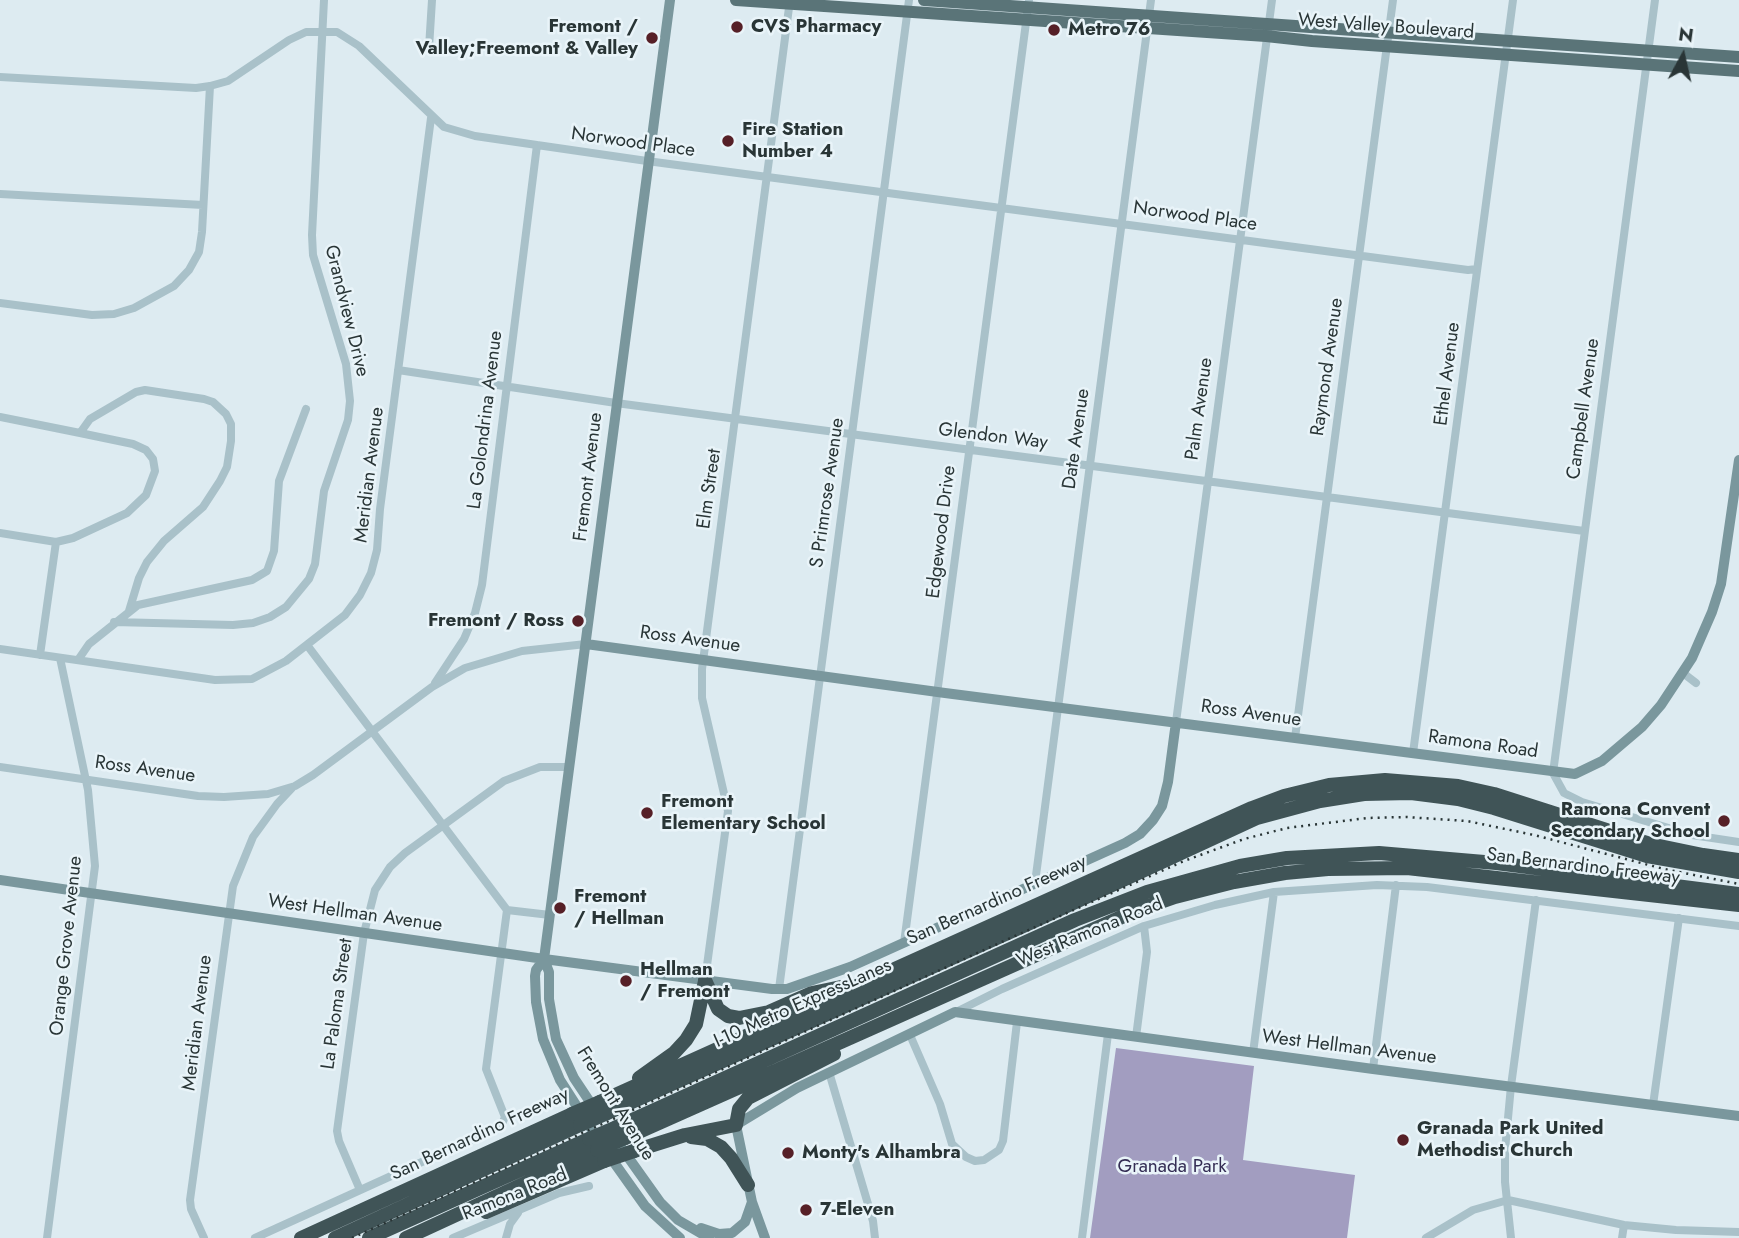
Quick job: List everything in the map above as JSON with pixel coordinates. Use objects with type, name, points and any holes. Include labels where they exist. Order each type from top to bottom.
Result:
[{"type":"highway","name":"San Bernardino Freeway","points":[[606,1104],[866,982],[1252,808],[1296,792],[1329,785],[1385,780],[1458,786],[1494,794],[1650,844],[1739,860]]},
{"type":"highway","name":"I-10 Metro ExpressLanes","points":[[335,1238],[468,1178],[606,1104],[1032,922],[1257,818],[1320,801],[1364,794],[1411,793],[1458,799],[1647,856],[1739,872]]},
{"type":"highway","name":"I-10 Metro ExpressLanes","points":[[621,1133],[720,1080],[1112,905],[1199,876],[1271,860],[1344,854],[1430,856],[1739,894]]},
{"type":"highway","points":[[1234,882],[1271,860]]},
{"type":"highway","name":"San Bernardino Freeway","points":[[406,1238],[596,1150],[621,1133],[774,1071],[1135,911],[1234,882],[1285,873],[1407,868],[1739,905]]},
{"type":"highway","points":[[705,979],[718,1009],[728,1016],[739,1018],[769,1012],[812,993],[866,982]]},
{"type":"highway","points":[[606,1104],[674,1053],[686,1040],[696,1024],[705,979]]},
{"type":"highway","points":[[369,1238],[596,1150],[634,1151],[679,1137],[736,1125],[739,1109],[748,1098],[966,986]]},
{"type":"highway","points":[[720,1080],[774,1071]]},
{"type":"highway","name":"San Bernardino Freeway","points":[[301,1238],[499,1149],[576,1120]]},
{"type":"highway","points":[[679,1137],[707,1139],[721,1147],[748,1185]]},
{"type":"highway","points":[[468,1178],[499,1149]]},
{"type":"main road","name":"West Valley Boulevard","points":[[736,0],[1150,15],[1386,47],[1739,71]]},
{"type":"main road","name":"West Valley Boulevard","points":[[924,0],[1027,9],[1148,29],[1388,32],[1739,57]]},
{"type":"street","name":"Grandview Drive","points":[[114,622],[233,625],[253,623],[286,607],[309,579],[316,564],[324,491],[348,420],[350,401],[346,364],[313,255],[324,0]]},
{"type":"street","points":[[429,48],[432,0]]},
{"type":"street","name":"Fremont Avenue","points":[[670,0],[544,959],[536,970],[536,1002],[543,1039],[555,1070],[580,1114],[645,1206],[680,1238]]},
{"type":"street","name":"Date Avenue","points":[[1035,883],[1151,0]]},
{"type":"street","name":"Palm Avenue","points":[[1035,883],[1140,834],[1153,820],[1166,795],[1272,0]]},
{"type":"street","name":"Raymond Avenue","points":[[1294,738],[1393,0]]},
{"type":"street","name":"Ethel Avenue","points":[[1413,753],[1513,0]]},
{"type":"street","name":"Campbell Avenue","points":[[1553,773],[1656,0]]},
{"type":"street","name":"Elm Street","points":[[705,979],[728,811],[702,698],[704,660],[790,2]]},
{"type":"street","name":"S Primrose Avenue","points":[[779,989],[908,6]]},
{"type":"street","name":"Edgewood Drive","points":[[904,943],[1027,9]]},
{"type":"street","points":[[0,77],[196,88],[235,77],[289,40],[306,32],[322,32]]},
{"type":"street","name":"Norwood Place","points":[[322,32],[337,32],[359,46],[431,118],[457,132],[648,161],[1468,270],[1478,269]]},
{"type":"street","points":[[0,303],[92,315],[114,314],[134,308],[174,286],[189,270],[199,252],[210,86]]},
{"type":"street","name":"Meridian Avenue","points":[[0,649],[215,680],[252,679],[286,661],[345,615],[371,573],[377,550],[431,118]]},
{"type":"street","name":"La Golondrina Avenue","points":[[432,687],[449,665],[475,613],[482,585],[537,145]]},
{"type":"street","points":[[0,194],[203,205]]},
{"type":"street","name":"Glendon Way","points":[[398,370],[616,403],[1584,531]]},
{"type":"street","points":[[79,433],[90,419],[136,392],[145,390],[213,402],[226,414],[231,424],[228,459],[220,481],[203,507],[152,554],[139,578],[129,611]]},
{"type":"street","points":[[78,660],[89,643],[129,611],[144,603],[252,580],[267,570],[274,551],[279,481],[306,409]]},
{"type":"street","points":[[0,417],[133,444],[146,450],[153,459],[155,471],[146,495],[127,513],[73,538],[56,542],[0,533]]},
{"type":"street","points":[[1553,773],[1575,774],[1602,761],[1642,727],[1683,673],[1701,639],[1719,591],[1727,558],[1739,460]]},
{"type":"street","points":[[40,655],[56,542]]},
{"type":"street","name":"Ross Avenue","points":[[0,767],[211,797],[268,794],[295,786],[322,769],[432,687],[466,668],[496,658],[551,646],[586,644],[1413,753]]},
{"type":"street","points":[[256,1238],[494,1130],[504,1122],[505,1117],[486,1069],[507,910],[307,645]]},
{"type":"street","name":"Orange Grove Avenue","points":[[47,1238],[95,866],[88,790],[60,658]]},
{"type":"street","points":[[1683,673],[1696,683]]},
{"type":"street","name":"Ramona Road","points":[[1413,753],[1553,773],[1564,793],[1582,802],[1692,835],[1739,842]]},
{"type":"street","name":"La Paloma Street","points":[[360,1190],[337,1131],[364,933],[372,897],[384,874],[405,853],[514,775],[540,767],[569,767]]},
{"type":"street","name":"Meridian Avenue","points":[[204,1238],[191,1209],[190,1200],[233,886],[247,847],[270,813],[295,786]]},
{"type":"street","name":"West Hellman Avenue","points":[[0,880],[500,953],[705,979]]},
{"type":"street","points":[[705,979],[779,989],[802,985],[850,967],[1035,883]]},
{"type":"street","points":[[1373,1069],[1396,885]]},
{"type":"street","name":"West Ramona Road","points":[[736,1125],[779,1098],[829,1072],[1002,989],[1144,926],[1214,905],[1274,892],[1396,885],[1739,926]]},
{"type":"street","points":[[1254,1053],[1274,892]]},
{"type":"street","points":[[1511,1238],[1505,1182],[1506,1150],[1511,1086],[1536,900]]},
{"type":"street","points":[[507,910],[550,915]]},
{"type":"street","points":[[1653,1105],[1679,918]]},
{"type":"street","points":[[1136,1037],[1147,952],[1144,926]]},
{"type":"street","name":"Fremont Avenue","points":[[544,959],[549,972],[549,999],[554,1029],[569,1068],[649,1190],[678,1220],[709,1238]]},
{"type":"street","name":"West Hellman Avenue","points":[[955,1012],[1739,1116]]},
{"type":"street","points":[[910,1035],[940,1104],[952,1144],[966,1157],[975,1161],[984,1160],[999,1150],[1003,1142],[1017,1021]]},
{"type":"street","points":[[1082,1238],[1108,1034]]},
{"type":"street","points":[[829,1072],[873,1221],[875,1238]]},
{"type":"street","points":[[736,1125],[752,1202],[765,1238]]},
{"type":"street","name":"Ramona Road","points":[[453,1238],[559,1193],[589,1186]]},
{"type":"street","points":[[1426,1238],[1473,1210],[1508,1200],[1624,1225],[1726,1235],[1739,1232]]},
{"type":"street","points":[[678,1220],[719,1234],[732,1233],[745,1222],[752,1202]]},
{"type":"street","points":[[506,1238],[510,1224],[521,1209]]},
{"type":"street","points":[[1622,1238],[1624,1225]]},
{"type":"green space","name":"Granada Park","points":[[1116,1048],[1254,1066],[1243,1160],[1355,1175],[1347,1238],[1090,1238]]},
{"type":"railway","points":[[352,1238],[1184,861],[1244,839],[1287,828],[1367,818],[1406,817],[1467,821],[1534,835],[1664,869],[1739,884]]},
{"type":"place","name":"CVS Pharmacy","points":[[737,27]]},
{"type":"place","name":"Metro 76","points":[[1054,30]]},
{"type":"place","name":"Fremont / Valley;Freemont & Valley","points":[[652,38]]},
{"type":"place","name":"Fire Station Number 4","points":[[728,141]]},
{"type":"place","name":"Fremont / Ross","points":[[578,621]]},
{"type":"place","name":"Fremont Elementary School","points":[[647,813]]},
{"type":"place","name":"Ramona Convent Secondary School","points":[[1724,821]]},
{"type":"place","name":"Fremont / Hellman","points":[[560,908]]},
{"type":"place","name":"Hellman / Fremont","points":[[626,981]]},
{"type":"place","name":"Granada Park United Methodist Church","points":[[1403,1140]]},
{"type":"place","name":"Monty's Alhambra","points":[[788,1153]]},
{"type":"place","name":"7-Eleven","points":[[806,1210]]}]
